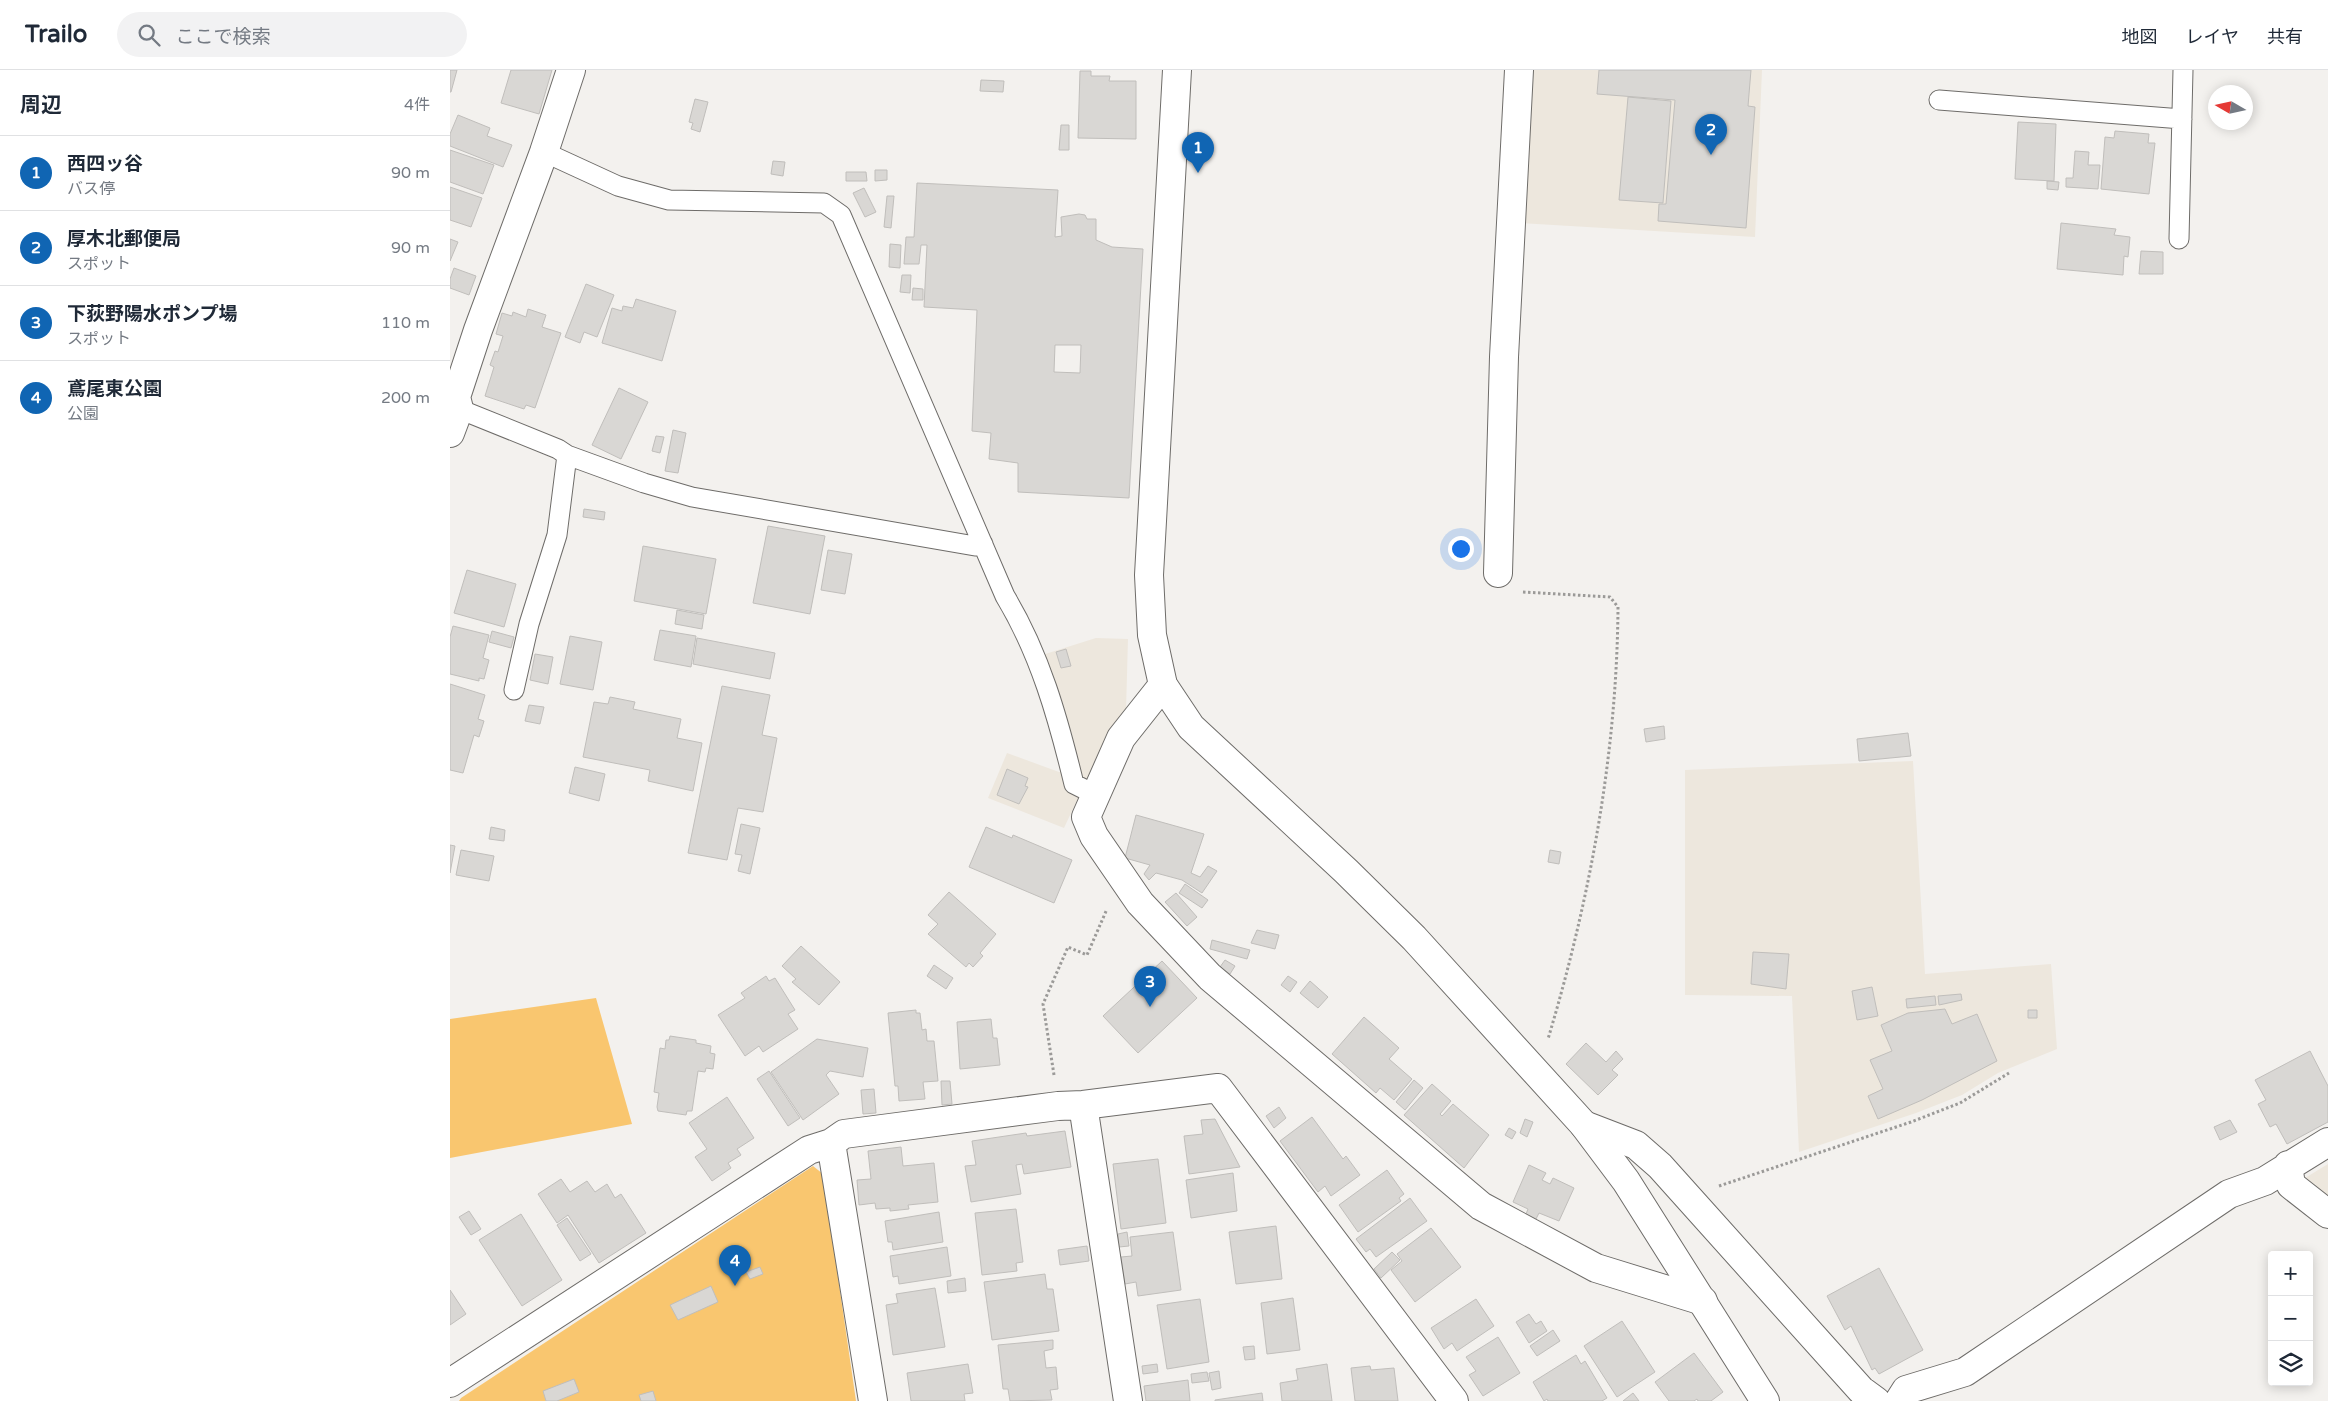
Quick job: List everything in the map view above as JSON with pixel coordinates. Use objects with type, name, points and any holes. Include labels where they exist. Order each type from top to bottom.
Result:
[{"type":"street","points":[[454,408],[478,330],[544,152],[571,70]]},
{"type":"street","points":[[1177,70],[1149,576],[1152,635],[1162,685],[1191,727],[1346,871],[1414,938],[1584,1125],[1626,1181],[1703,1300],[1765,1401]]},
{"type":"street","points":[[1498,573],[1504,357],[1519,70]]},
{"type":"street","points":[[1162,685],[1121,738],[1094,794],[1086,817],[1094,836],[1140,903],[1210,977],[1480,1206],[1596,1268],[1703,1300]]},
{"type":"street","points":[[450,1383],[809,1150],[831,1143],[844,1134],[1058,1106],[1083,1105],[1218,1088],[1454,1401]]},
{"type":"street","points":[[1083,1105],[1128,1401]]},
{"type":"street","points":[[1584,1125],[1636,1145],[1660,1166],[1861,1390],[1876,1401]]},
{"type":"street","points":[[1899,1401],[1906,1390],[1965,1372],[2228,1194],[2265,1181],[2328,1142]]},
{"type":"street","points":[[831,1143],[873,1401]]},
{"type":"street","points":[[2288,1165],[2291,1185],[2328,1214]]},
{"type":"lane","points":[[2179,239],[2184,70]]},
{"type":"lane","points":[[1939,100],[2182,119]]},
{"type":"lane","points":[[544,152],[618,186],[669,200],[824,203],[841,215],[1005,596],[1022,624],[1045,679],[1059,722],[1074,784],[1094,794]]},
{"type":"lane","points":[[454,408],[558,449],[567,455],[644,483],[692,497],[975,546],[983,544]]},
{"type":"lane","points":[[514,690],[529,624],[557,535],[567,455]]},
{"type":"path","points":[[1498,573],[1503,585],[1518,591],[1610,597],[1618,607],[1618,656],[1596,844],[1568,968],[1536,1072]]},
{"type":"path","points":[[1050,1046],[1043,1004],[1068,947],[1087,955],[1107,910]]},
{"type":"path","points":[[1687,1196],[1952,1106],[2009,1073]]},
{"type":"shaded area","points":[[1526,70],[1762,70],[1755,237],[1519,223]]},
{"type":"shaded area","points":[[1096,638],[1128,639],[1126,710],[1078,798],[1064,828],[988,798],[1007,753],[1059,772],[1075,769],[1042,655]]},
{"type":"shaded area","points":[[1913,761],[1925,974],[2051,964],[2057,1049],[1998,1073],[1962,1095],[1916,1113],[1799,1152],[1792,996],[1685,995],[1685,770]]},
{"type":"shaded area","points":[[596,998],[632,1124],[450,1158],[450,1019]]},
{"type":"shaded area","points":[[2328,1164],[2328,1196],[2305,1178]]},
{"type":"shaded area","points":[[813,1166],[823,1174],[856,1401],[459,1401],[461,1398]]},
{"type":"building","points":[[450,70],[457,70],[451,92],[450,92]]},
{"type":"building","points":[[511,70],[552,70],[539,114],[501,103]]},
{"type":"building","points":[[1599,70],[1751,70],[1748,106],[1755,107],[1746,228],[1658,221],[1659,204],[1666,204],[1675,100],[1597,94]]},
{"type":"building","points":[[1080,71],[1091,71],[1091,76],[1110,76],[1109,81],[1136,81],[1136,139],[1078,138]]},
{"type":"building","points":[[981,80],[1004,81],[1003,92],[980,91]]},
{"type":"building","points":[[1628,97],[1671,101],[1663,203],[1619,200]]},
{"type":"building","points":[[695,99],[708,102],[700,132],[691,129],[693,123],[689,122]]},
{"type":"building","points":[[458,115],[490,128],[487,136],[512,145],[503,167],[450,146],[450,134]]},
{"type":"building","points":[[2018,122],[2056,124],[2054,181],[2015,179]]},
{"type":"building","points":[[1061,125],[1069,125],[1069,150],[1059,150]]},
{"type":"building","points":[[2115,131],[2149,134],[2148,143],[2155,143],[2149,194],[2101,189],[2105,137],[2114,138]]},
{"type":"building","points":[[450,150],[494,165],[483,194],[450,182]]},
{"type":"building","points":[[2075,151],[2089,152],[2088,165],[2100,165],[2098,189],[2066,187],[2066,178],[2073,178]]},
{"type":"building","points":[[773,161],[785,162],[783,176],[771,174]]},
{"type":"building","points":[[875,170],[887,170],[887,180],[875,181]]},
{"type":"building","points":[[846,172],[866,172],[867,181],[846,181]]},
{"type":"building","points":[[2047,181],[2059,182],[2058,190],[2047,189]]},
{"type":"building","points":[[917,183],[1058,190],[1055,237],[1062,236],[1061,217],[1079,214],[1085,215],[1087,219],[1096,219],[1096,240],[1112,247],[1143,249],[1129,498],[1018,492],[1018,463],[989,459],[991,433],[972,431],[977,310],[924,307],[927,245],[921,245],[919,264],[904,264],[906,237],[914,237]],"holes":[[[1055,345],[1081,345],[1080,373],[1054,372]]]},
{"type":"building","points":[[450,187],[482,198],[471,227],[450,220]]},
{"type":"building","points":[[864,188],[876,212],[865,217],[853,193]]},
{"type":"building","points":[[887,196],[894,196],[891,228],[884,227]]},
{"type":"building","points":[[2061,223],[2116,229],[2114,235],[2130,237],[2128,257],[2124,256],[2123,275],[2057,269]]},
{"type":"building","points":[[450,239],[458,242],[450,261]]},
{"type":"building","points":[[890,244],[901,245],[900,268],[889,267]]},
{"type":"building","points":[[2141,251],[2163,252],[2163,274],[2139,274]]},
{"type":"building","points":[[454,268],[476,276],[469,295],[450,288],[450,279]]},
{"type":"building","points":[[902,275],[911,275],[910,293],[900,292]]},
{"type":"building","points":[[586,284],[614,295],[597,337],[584,332],[580,343],[565,337]]},
{"type":"building","points":[[913,288],[923,289],[923,300],[912,300]]},
{"type":"building","points":[[636,299],[676,311],[662,361],[602,343],[612,308],[622,311],[623,306],[633,308]]},
{"type":"building","points":[[528,309],[546,315],[542,327],[561,333],[535,408],[526,405],[524,409],[485,396],[494,367],[490,365],[495,351],[498,352],[503,336],[496,334],[502,313],[512,316],[513,312],[526,317]]},
{"type":"building","points":[[619,388],[648,402],[621,459],[592,445]]},
{"type":"building","points":[[673,430],[686,433],[678,473],[665,471]]},
{"type":"building","points":[[656,436],[664,437],[660,453],[652,451]]},
{"type":"building","points":[[584,509],[605,512],[604,520],[583,517]]},
{"type":"building","points":[[768,526],[825,536],[810,614],[753,603]]},
{"type":"building","points":[[643,546],[716,559],[706,614],[634,601]]},
{"type":"building","points":[[828,550],[852,554],[845,594],[821,590]]},
{"type":"building","points":[[467,570],[516,584],[504,627],[454,613]]},
{"type":"building","points":[[677,610],[704,615],[702,629],[675,624]]},
{"type":"building","points":[[453,626],[489,635],[483,658],[489,660],[484,679],[479,678],[479,681],[450,674],[450,637]]},
{"type":"building","points":[[660,630],[696,636],[691,667],[654,660]]},
{"type":"building","points":[[492,631],[514,637],[511,648],[489,642]]},
{"type":"building","points":[[570,636],[602,642],[593,690],[560,684]]},
{"type":"building","points":[[697,638],[775,653],[770,679],[693,664]]},
{"type":"building","points":[[1066,649],[1071,666],[1061,668],[1056,652]]},
{"type":"building","points":[[535,654],[553,657],[548,684],[530,680]]},
{"type":"building","points":[[450,684],[485,695],[478,719],[484,721],[479,737],[474,735],[463,773],[450,770]]},
{"type":"building","points":[[722,686],[770,695],[762,735],[777,738],[763,812],[738,808],[727,860],[688,853]]},
{"type":"building","points":[[610,697],[635,702],[633,709],[681,719],[677,738],[702,743],[693,791],[648,781],[650,770],[583,757],[594,702],[608,704]]},
{"type":"building","points":[[529,705],[544,707],[540,724],[525,721]]},
{"type":"building","points":[[1664,726],[1665,739],[1646,742],[1644,729]]},
{"type":"building","points":[[1908,733],[1911,756],[1859,761],[1857,739]]},
{"type":"building","points":[[575,767],[605,774],[599,801],[569,793]]},
{"type":"building","points":[[1007,769],[1028,778],[1025,786],[1028,787],[1019,804],[997,795]]},
{"type":"building","points":[[1136,815],[1204,834],[1191,873],[1200,877],[1208,866],[1217,871],[1202,893],[1182,880],[1156,873],[1149,880],[1144,874],[1150,865],[1125,858]]},
{"type":"building","points":[[741,824],[760,828],[750,874],[738,871],[742,855],[735,854]]},
{"type":"building","points":[[491,827],[505,830],[504,841],[489,839]]},
{"type":"building","points":[[986,827],[1012,838],[1013,835],[1072,860],[1054,903],[969,867]]},
{"type":"building","points":[[450,845],[455,846],[450,873]]},
{"type":"building","points":[[461,850],[494,856],[489,881],[456,875]]},
{"type":"building","points":[[1550,850],[1561,852],[1559,864],[1548,862]]},
{"type":"building","points":[[1185,884],[1208,900],[1202,908],[1179,893]]},
{"type":"building","points":[[949,892],[996,934],[980,953],[983,956],[973,967],[969,963],[966,967],[928,934],[938,924],[928,915]]},
{"type":"building","points":[[1176,893],[1197,917],[1187,926],[1165,902]]},
{"type":"building","points":[[1257,930],[1279,935],[1275,949],[1251,943]]},
{"type":"building","points":[[1212,940],[1250,950],[1247,959],[1210,949]]},
{"type":"building","points":[[801,946],[840,982],[819,1005],[792,982],[796,979],[782,966]]},
{"type":"building","points":[[1753,952],[1789,954],[1786,989],[1751,984]]},
{"type":"building","points":[[1225,960],[1235,966],[1230,974],[1220,967]]},
{"type":"building","points":[[1162,961],[1197,998],[1138,1053],[1103,1016]]},
{"type":"building","points":[[934,965],[953,978],[946,989],[927,976]]},
{"type":"building","points":[[766,976],[769,981],[775,978],[795,1010],[788,1014],[798,1029],[763,1052],[759,1046],[745,1056],[718,1015],[745,998],[741,993]]},
{"type":"building","points":[[1288,976],[1297,982],[1290,992],[1281,985]]},
{"type":"building","points":[[1310,981],[1328,997],[1318,1008],[1300,993]]},
{"type":"building","points":[[1872,987],[1878,1016],[1857,1020],[1852,991]]},
{"type":"building","points":[[1961,994],[1962,1000],[1939,1005],[1938,996]]},
{"type":"building","points":[[1935,996],[1936,1005],[1907,1008],[1906,999]]},
{"type":"building","points":[[1945,1009],[1952,1024],[1977,1014],[1997,1061],[1922,1100],[1878,1119],[1868,1096],[1883,1089],[1870,1060],[1892,1051],[1881,1025],[1908,1013]]},
{"type":"building","points":[[916,1010],[916,1013],[920,1013],[922,1030],[926,1029],[927,1041],[934,1041],[938,1081],[923,1082],[925,1099],[899,1101],[898,1086],[895,1086],[888,1013]]},
{"type":"building","points":[[2028,1010],[2037,1010],[2037,1018],[2028,1018]]},
{"type":"building","points":[[1364,1017],[1399,1048],[1389,1059],[1412,1079],[1394,1100],[1380,1088],[1376,1093],[1332,1054]]},
{"type":"building","points":[[991,1019],[993,1038],[997,1038],[1000,1065],[960,1069],[957,1022]]},
{"type":"building","points":[[670,1036],[696,1040],[696,1043],[711,1046],[710,1053],[715,1054],[713,1069],[706,1068],[705,1072],[698,1071],[692,1111],[687,1111],[686,1115],[658,1111],[657,1107],[659,1093],[654,1092],[660,1048],[665,1049],[666,1040],[669,1040]]},
{"type":"building","points":[[817,1039],[868,1048],[863,1077],[830,1071],[826,1075],[839,1094],[803,1120],[771,1072]]},
{"type":"building","points":[[1586,1043],[1606,1062],[1616,1051],[1623,1059],[1612,1070],[1618,1075],[1598,1095],[1566,1064]]},
{"type":"building","points":[[2310,1051],[2328,1086],[2328,1122],[2287,1144],[2276,1124],[2270,1127],[2258,1104],[2266,1100],[2255,1080]]},
{"type":"building","points":[[769,1071],[800,1118],[788,1126],[757,1079]]},
{"type":"building","points":[[1414,1080],[1423,1088],[1405,1110],[1396,1102]]},
{"type":"building","points":[[941,1081],[950,1081],[952,1104],[942,1105]]},
{"type":"building","points":[[1432,1084],[1451,1101],[1440,1114],[1442,1116],[1453,1104],[1489,1135],[1464,1168],[1404,1115]]},
{"type":"building","points":[[874,1089],[876,1113],[863,1114],[861,1090]]},
{"type":"building","points":[[727,1097],[754,1138],[737,1149],[741,1155],[728,1163],[731,1168],[712,1181],[695,1157],[707,1149],[689,1123]]},
{"type":"building","points":[[1279,1107],[1286,1118],[1274,1128],[1266,1116]]},
{"type":"building","points":[[1312,1117],[1343,1159],[1346,1156],[1360,1175],[1331,1196],[1325,1186],[1318,1192],[1280,1141]]},
{"type":"building","points":[[1215,1119],[1240,1167],[1189,1174],[1184,1136],[1203,1134],[1201,1120]]},
{"type":"building","points":[[1525,1119],[1533,1122],[1527,1137],[1520,1133]]},
{"type":"building","points":[[2230,1120],[2237,1132],[2220,1140],[2214,1127]]},
{"type":"building","points":[[1509,1128],[1516,1132],[1512,1139],[1505,1135]]},
{"type":"building","points":[[1065,1131],[1071,1167],[1024,1174],[1022,1164],[1016,1165],[1021,1194],[971,1202],[965,1166],[976,1165],[972,1141],[1026,1133],[1027,1136]]},
{"type":"building","points":[[901,1147],[903,1166],[934,1163],[938,1202],[908,1205],[909,1209],[890,1211],[890,1208],[876,1209],[875,1203],[859,1205],[857,1180],[871,1179],[868,1151]]},
{"type":"building","points":[[1158,1159],[1166,1223],[1121,1229],[1113,1164]]},
{"type":"building","points":[[1529,1165],[1546,1173],[1542,1180],[1550,1184],[1553,1178],[1574,1188],[1559,1221],[1539,1213],[1536,1219],[1526,1214],[1528,1209],[1513,1202]]},
{"type":"building","points":[[1387,1170],[1404,1194],[1399,1198],[1401,1201],[1358,1232],[1339,1205]]},
{"type":"building","points":[[1233,1173],[1237,1211],[1191,1218],[1186,1180]]},
{"type":"building","points":[[561,1179],[570,1192],[587,1181],[595,1192],[607,1184],[615,1198],[621,1194],[646,1233],[599,1263],[568,1215],[557,1223],[538,1194]]},
{"type":"building","points":[[1410,1198],[1427,1221],[1376,1257],[1370,1249],[1366,1252],[1356,1239]]},
{"type":"building","points":[[1016,1209],[1023,1262],[1016,1263],[1017,1271],[982,1275],[975,1213]]},
{"type":"building","points":[[469,1211],[481,1229],[471,1235],[459,1217]]},
{"type":"building","points":[[939,1212],[943,1242],[893,1250],[892,1242],[888,1242],[885,1221]]},
{"type":"building","points":[[521,1214],[562,1280],[522,1306],[479,1240]]},
{"type":"building","points":[[567,1218],[591,1254],[580,1261],[557,1225]]},
{"type":"building","points":[[1276,1226],[1282,1279],[1236,1284],[1229,1232]]},
{"type":"building","points":[[1431,1228],[1461,1267],[1415,1302],[1391,1270],[1402,1261],[1397,1254]]},
{"type":"building","points":[[1127,1232],[1129,1246],[1119,1247],[1118,1234]]},
{"type":"building","points":[[1173,1232],[1181,1290],[1138,1296],[1136,1282],[1125,1284],[1121,1257],[1132,1256],[1130,1237]]},
{"type":"building","points":[[1087,1246],[1089,1261],[1060,1265],[1058,1250]]},
{"type":"building","points":[[947,1247],[951,1276],[899,1284],[898,1276],[893,1277],[890,1256]]},
{"type":"building","points":[[1392,1252],[1400,1260],[1381,1278],[1374,1269]]},
{"type":"building","points":[[760,1267],[763,1274],[750,1279],[746,1272]]},
{"type":"building","points":[[1879,1268],[1923,1350],[1879,1374],[1875,1368],[1872,1370],[1851,1326],[1845,1330],[1827,1296]]},
{"type":"building","points":[[1045,1274],[1047,1289],[1053,1289],[1059,1331],[992,1340],[984,1282]]},
{"type":"building","points":[[965,1278],[966,1291],[948,1293],[947,1281]]},
{"type":"building","points":[[711,1286],[718,1302],[678,1320],[670,1305]]},
{"type":"building","points":[[935,1288],[945,1347],[893,1355],[886,1305],[898,1303],[896,1294]]},
{"type":"building","points":[[450,1290],[466,1314],[450,1325]]},
{"type":"building","points":[[1293,1298],[1300,1350],[1267,1354],[1261,1303]]},
{"type":"building","points":[[1200,1299],[1209,1362],[1167,1369],[1157,1305]]},
{"type":"building","points":[[1476,1299],[1494,1326],[1457,1351],[1452,1343],[1444,1349],[1431,1328]]},
{"type":"building","points":[[1529,1314],[1536,1324],[1541,1321],[1547,1331],[1529,1343],[1516,1322]]},
{"type":"building","points":[[1622,1321],[1655,1372],[1617,1397],[1584,1346]]},
{"type":"building","points":[[1553,1330],[1560,1341],[1537,1356],[1530,1346]]},
{"type":"building","points":[[1498,1337],[1520,1373],[1483,1396],[1469,1375],[1476,1371],[1466,1357]]},
{"type":"building","points":[[1053,1340],[1053,1349],[1044,1351],[1046,1368],[1056,1367],[1058,1389],[1050,1390],[1052,1400],[1010,1401],[1008,1389],[1003,1389],[998,1345]]},
{"type":"building","points":[[1254,1346],[1255,1359],[1245,1360],[1243,1347]]},
{"type":"building","points":[[1694,1353],[1723,1392],[1711,1401],[1698,1401],[1697,1399],[1694,1401],[1669,1401],[1655,1382]]},
{"type":"building","points":[[1576,1355],[1581,1364],[1585,1361],[1607,1398],[1602,1401],[1548,1401],[1547,1399],[1544,1401],[1533,1382]]},
{"type":"building","points":[[968,1364],[973,1393],[964,1394],[965,1401],[911,1401],[907,1373]]},
{"type":"building","points":[[1157,1364],[1158,1372],[1143,1374],[1142,1366]]},
{"type":"building","points":[[1327,1364],[1332,1401],[1282,1401],[1280,1383],[1298,1380],[1296,1369]]},
{"type":"building","points":[[1370,1366],[1371,1370],[1394,1368],[1398,1401],[1355,1401],[1351,1368]]},
{"type":"building","points":[[1219,1371],[1221,1388],[1212,1390],[1209,1373]]},
{"type":"building","points":[[1207,1372],[1209,1381],[1192,1383],[1191,1374]]},
{"type":"building","points":[[574,1379],[579,1392],[557,1401],[546,1401],[543,1391]]},
{"type":"building","points":[[1188,1380],[1190,1401],[1146,1401],[1144,1386]]},
{"type":"building","points":[[653,1391],[656,1401],[641,1401],[639,1395]]},
{"type":"building","points":[[1262,1393],[1263,1401],[1215,1401],[1215,1400]]},
{"type":"building","points":[[1633,1393],[1639,1401],[1623,1401]]},
{"type":"place","name":"厚木北郵便局","points":[[1711,155]]},
{"type":"place","name":"西四ッ谷","points":[[1198,173]]},
{"type":"place","name":"下荻野陽水ポンプ場","points":[[1150,1007]]},
{"type":"place","name":"鳶尾東公園","points":[[735,1286]]}]
